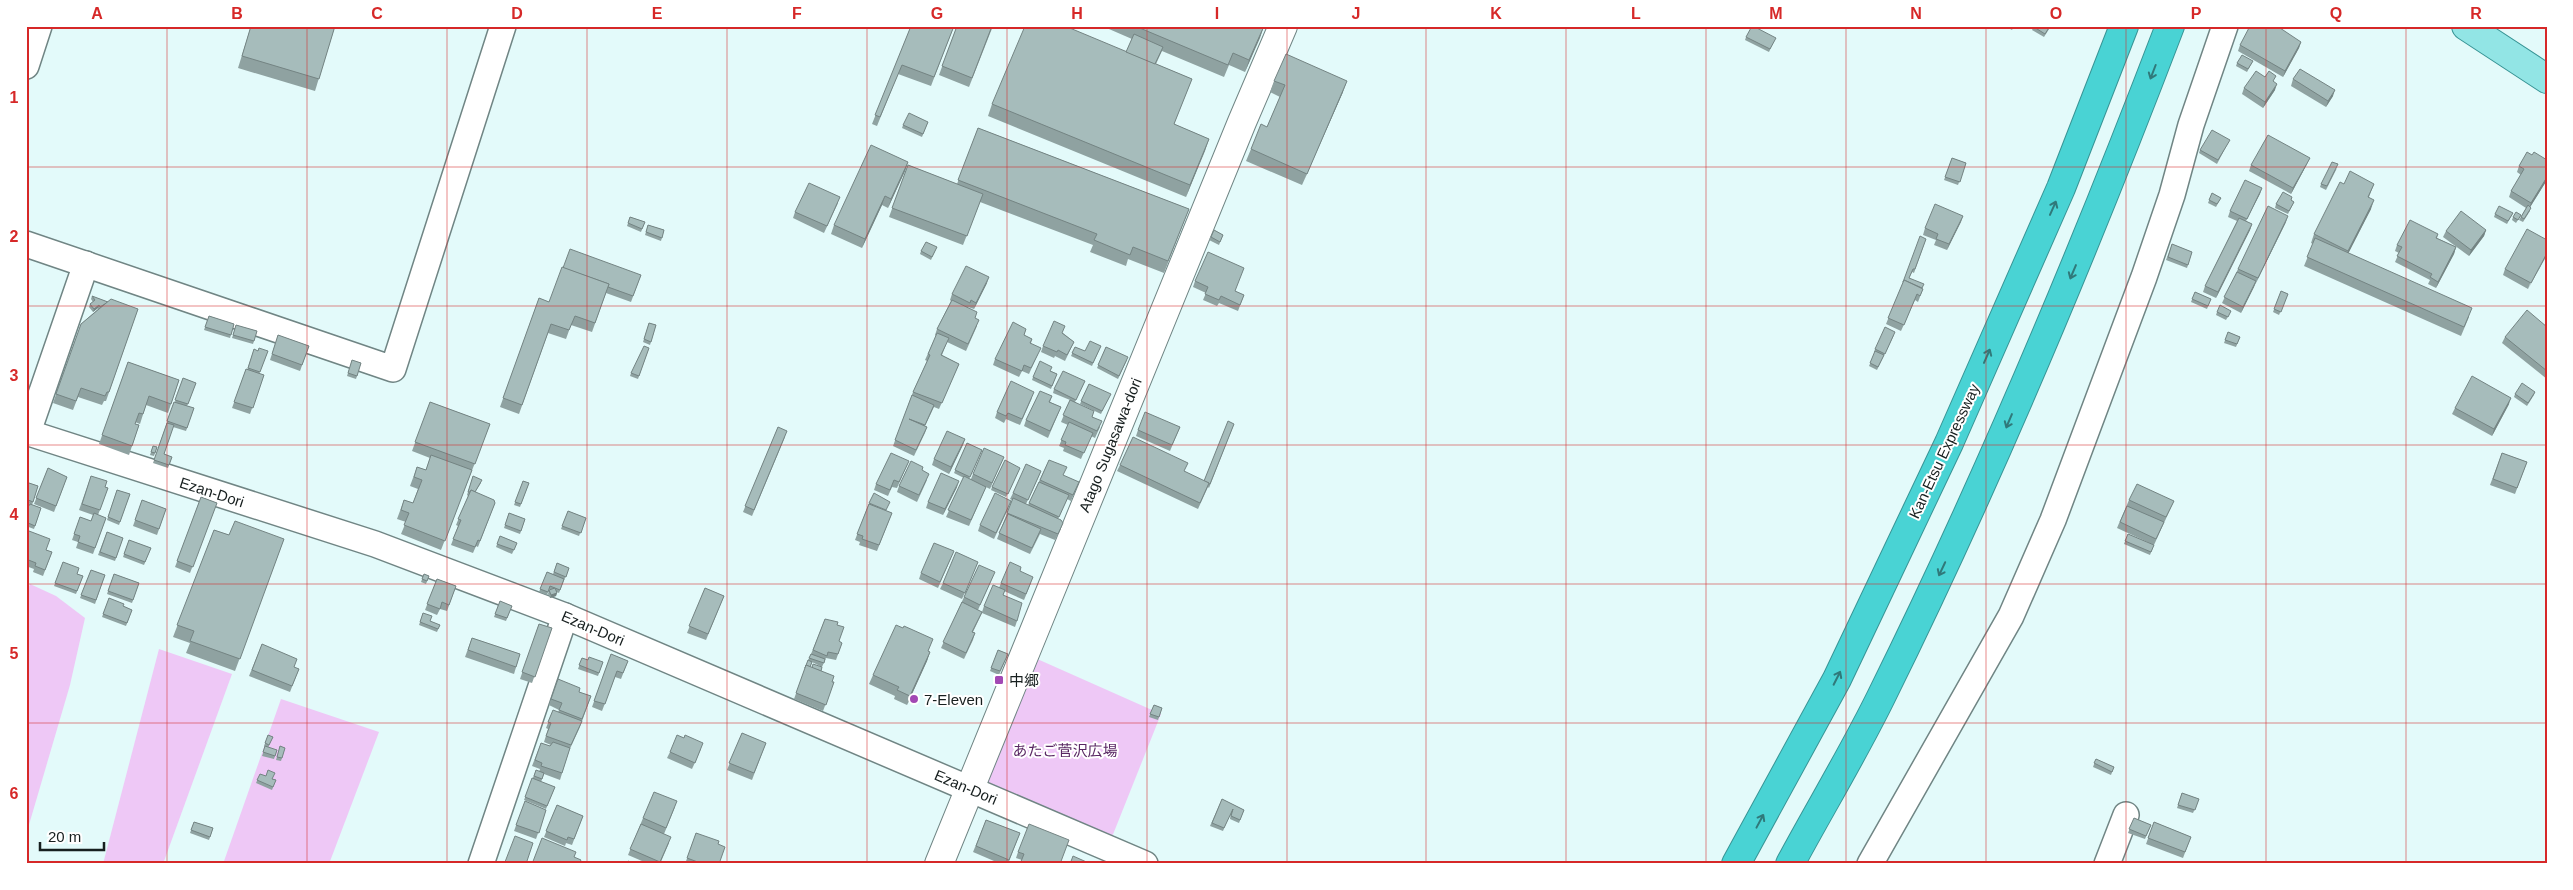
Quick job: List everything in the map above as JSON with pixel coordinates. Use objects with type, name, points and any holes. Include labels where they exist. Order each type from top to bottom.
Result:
[{"type":"highway","name":"Kan-Etsu Expressway","points":[[1736,864],[1837,678],[1949,443],[2061,188],[2124,26]]},
{"type":"highway","points":[[1790,864],[1880,698],[1993,459],[2103,201],[2170,26]]},
{"type":"main road","points":[[2466,26],[2547,79]]},
{"type":"street","points":[[26,66],[39,26]]},
{"type":"street","points":[[26,244],[393,369],[504,26]]},
{"type":"street","name":"Atago Sugasawa-dori","points":[[939,864],[968,788],[1026,654],[1238,130],[1283,26]]},
{"type":"street","points":[[1870,864],[2011,616],[2053,520],[2144,277],[2172,195],[2191,125],[2225,26]]},
{"type":"street","points":[[27,432],[86,264]]},
{"type":"street","name":"Ezan-Dori","points":[[27,432],[375,544],[565,616],[1145,864]]},
{"type":"street","points":[[481,864],[565,616]]},
{"type":"street","points":[[2107,864],[2126,815]]},
{"type":"green space","points":[[30,584],[56,596],[85,618],[70,685],[26,835],[26,595]]},
{"type":"green space","points":[[159,649],[232,674],[163,864],[103,864]]},
{"type":"green space","name":"あたご菅沢広場","points":[[1026,654],[1161,714],[1108,847],[968,788]]},
{"type":"green space","points":[[281,699],[379,732],[329,864],[223,864]]},
{"type":"building","points":[[251,26],[335,26],[319,79],[242,56]]},
{"type":"building","points":[[911,26],[954,26],[934,77],[902,65],[880,117],[875,115]]},
{"type":"building","points":[[957,26],[992,26],[972,78],[942,66]]},
{"type":"building","points":[[1025,26],[1065,26],[1192,79],[1174,124],[1209,139],[1190,185],[992,104]]},
{"type":"building","points":[[1135,26],[1264,26],[1249,60],[1233,53],[1228,65]]},
{"type":"building","points":[[1752,26],[1776,38],[1770,49],[1746,37]]},
{"type":"building","points":[[2034,26],[2050,26],[2045,34]]},
{"type":"building","points":[[2250,26],[2277,26],[2301,42],[2285,71],[2240,45]]},
{"type":"building","points":[[1134,34],[1163,47],[1155,64],[1126,52]]},
{"type":"building","points":[[1286,54],[1347,81],[1307,174],[1251,149],[1261,124],[1267,127],[1285,85],[1274,81]]},
{"type":"building","points":[[2242,55],[2253,61],[2248,69],[2237,63]]},
{"type":"building","points":[[2300,69],[2335,90],[2328,101],[2293,79]]},
{"type":"building","points":[[2256,71],[2265,77],[2269,71],[2276,76],[2273,81],[2277,84],[2265,102],[2244,88]]},
{"type":"building","points":[[909,113],[928,122],[923,134],[903,125]]},
{"type":"building","points":[[978,128],[1189,209],[1168,261],[1133,247],[1130,255],[1094,240],[1097,234],[958,180]]},
{"type":"building","points":[[2212,130],[2230,140],[2218,160],[2200,150]]},
{"type":"building","points":[[2268,135],[2310,158],[2293,188],[2251,165]]},
{"type":"building","points":[[871,145],[908,162],[891,199],[885,196],[865,239],[834,225]]},
{"type":"building","points":[[2527,152],[2532,155],[2534,152],[2547,160],[2547,177],[2531,203],[2511,191],[2524,169],[2519,166]]},
{"type":"building","points":[[1952,158],[1966,163],[1960,182],[1945,177]]},
{"type":"building","points":[[2332,162],[2338,164],[2327,186],[2321,184]]},
{"type":"building","points":[[908,165],[983,194],[967,236],[892,208]]},
{"type":"building","points":[[2350,171],[2374,184],[2368,197],[2374,200],[2348,251],[2314,234],[2340,182],[2344,184]]},
{"type":"building","points":[[2245,180],[2262,188],[2247,219],[2230,211]]},
{"type":"building","points":[[809,183],[840,197],[827,226],[795,212]]},
{"type":"building","points":[[2283,192],[2292,197],[2291,200],[2294,202],[2289,211],[2276,204]]},
{"type":"building","points":[[2212,193],[2221,198],[2217,204],[2209,200]]},
{"type":"building","points":[[1935,204],[1963,216],[1949,244],[1936,239],[1938,234],[1925,228]]},
{"type":"building","points":[[2528,205],[2531,208],[2524,219],[2521,217]]},
{"type":"building","points":[[2268,206],[2288,216],[2258,278],[2238,269]]},
{"type":"building","points":[[2499,206],[2513,213],[2508,221],[2495,214]]},
{"type":"building","points":[[2461,211],[2486,230],[2471,250],[2446,231]]},
{"type":"building","points":[[2516,212],[2521,215],[2518,220],[2513,217]]},
{"type":"building","points":[[630,217],[645,222],[642,229],[628,223]]},
{"type":"building","points":[[2239,218],[2252,224],[2218,292],[2205,286]]},
{"type":"building","points":[[2410,220],[2438,234],[2436,238],[2456,247],[2438,282],[2430,277],[2432,274],[2397,256],[2402,247],[2397,245]]},
{"type":"building","points":[[648,225],[664,230],[662,238],[646,232]]},
{"type":"building","points":[[2527,229],[2547,240],[2547,253],[2531,283],[2505,269]]},
{"type":"building","points":[[1214,230],[1223,235],[1220,242],[1211,237]]},
{"type":"building","points":[[1920,236],[1926,239],[1915,269],[1913,269],[1909,278],[1924,284],[1922,288],[1904,280],[1903,282]]},
{"type":"building","points":[[2315,238],[2472,308],[2464,327],[2307,257]]},
{"type":"building","points":[[926,242],[937,247],[932,257],[921,251]]},
{"type":"building","points":[[2172,244],[2192,252],[2188,265],[2168,257]]},
{"type":"building","points":[[570,249],[641,275],[633,296],[608,287],[609,284],[563,268]]},
{"type":"building","points":[[1208,252],[1244,268],[1235,291],[1244,295],[1240,305],[1221,296],[1219,300],[1205,294],[1208,287],[1195,281]]},
{"type":"building","points":[[966,266],[989,277],[976,303],[971,300],[970,303],[952,294]]},
{"type":"building","points":[[562,267],[609,284],[595,323],[575,316],[569,330],[551,324],[522,405],[503,398],[539,298],[549,302]]},
{"type":"building","points":[[2237,272],[2256,281],[2243,307],[2224,297]]},
{"type":"building","points":[[1904,280],[1923,289],[1920,296],[1917,294],[1904,325],[1888,318]]},
{"type":"building","points":[[2281,291],[2288,294],[2281,312],[2274,309]]},
{"type":"building","points":[[2195,292],[2211,299],[2208,306],[2192,299]]},
{"type":"building","points":[[92,296],[108,302],[94,309],[90,304],[95,300]]},
{"type":"building","points":[[111,299],[138,309],[109,392],[105,396],[81,388],[76,401],[56,394],[81,324]]},
{"type":"building","points":[[952,300],[977,312],[975,318],[979,320],[968,344],[937,329]]},
{"type":"building","points":[[2220,305],[2231,311],[2228,317],[2217,312]]},
{"type":"building","points":[[2527,310],[2547,327],[2547,371],[2505,337]]},
{"type":"building","points":[[209,316],[234,324],[231,335],[205,327]]},
{"type":"building","points":[[1054,321],[1065,326],[1062,333],[1074,342],[1067,355],[1058,350],[1057,352],[1043,346]]},
{"type":"building","points":[[1013,322],[1026,329],[1024,335],[1032,339],[1030,343],[1041,348],[1031,368],[1024,365],[1022,371],[995,359]]},
{"type":"building","points":[[649,323],[656,325],[651,342],[644,339]]},
{"type":"building","points":[[236,325],[257,331],[254,341],[233,335]]},
{"type":"building","points":[[1885,327],[1895,332],[1885,354],[1875,349]]},
{"type":"building","points":[[2228,332],[2240,337],[2237,344],[2225,340]]},
{"type":"building","points":[[937,333],[949,338],[941,355],[959,364],[942,403],[913,392],[930,355],[928,354]]},
{"type":"building","points":[[278,335],[309,346],[302,365],[272,354]]},
{"type":"building","points":[[1090,341],[1101,346],[1093,363],[1072,353],[1075,347],[1085,351]]},
{"type":"building","points":[[644,346],[649,348],[639,376],[631,373]]},
{"type":"building","points":[[1106,347],[1128,357],[1119,376],[1098,365]]},
{"type":"building","points":[[259,348],[268,351],[260,372],[248,368],[254,349],[258,351]]},
{"type":"building","points":[[1875,351],[1884,355],[1878,367],[1870,363]]},
{"type":"building","points":[[352,360],[361,363],[357,376],[348,373]]},
{"type":"building","points":[[1040,361],[1052,367],[1050,371],[1057,374],[1052,386],[1033,377]]},
{"type":"building","points":[[128,362],[179,380],[171,404],[149,396],[143,414],[139,413],[135,424],[139,425],[132,446],[102,435]]},
{"type":"building","points":[[246,369],[264,375],[253,408],[234,402]]},
{"type":"building","points":[[1063,371],[1085,381],[1076,400],[1054,389]]},
{"type":"building","points":[[2472,376],[2511,398],[2494,429],[2455,408]]},
{"type":"building","points":[[183,378],[196,383],[188,404],[175,400]]},
{"type":"building","points":[[1011,381],[1034,392],[1022,419],[1008,413],[1006,416],[997,412]]},
{"type":"building","points":[[2522,383],[2535,392],[2528,403],[2515,394]]},
{"type":"building","points":[[1089,384],[1111,394],[1102,411],[1081,401]]},
{"type":"building","points":[[1040,391],[1052,396],[1049,402],[1061,407],[1050,431],[1026,420]]},
{"type":"building","points":[[912,395],[934,405],[925,425],[909,419],[927,427],[916,450],[895,440]]},
{"type":"building","points":[[1070,400],[1094,411],[1092,417],[1102,421],[1097,431],[1063,415]]},
{"type":"building","points":[[174,402],[194,408],[187,428],[167,421]]},
{"type":"building","points":[[430,402],[490,424],[475,464],[415,442]]},
{"type":"building","points":[[1145,412],[1180,427],[1172,445],[1138,430]]},
{"type":"building","points":[[1228,421],[1234,424],[1209,484],[1204,481]]},
{"type":"building","points":[[1069,422],[1093,433],[1084,453],[1065,445],[1066,442],[1061,440]]},
{"type":"building","points":[[167,423],[174,425],[164,454],[172,457],[169,465],[154,460]]},
{"type":"building","points":[[778,427],[787,431],[754,510],[745,506]]},
{"type":"building","points":[[947,431],[965,439],[951,467],[934,459]]},
{"type":"building","points":[[1133,437],[1188,463],[1184,471],[1209,483],[1200,503],[1120,465]]},
{"type":"building","points":[[967,443],[982,450],[970,477],[955,470]]},
{"type":"building","points":[[153,446],[157,447],[155,453],[151,452]]},
{"type":"building","points":[[984,448],[1004,457],[992,483],[973,474]]},
{"type":"building","points":[[891,453],[909,461],[899,482],[894,480],[890,490],[876,484]]},
{"type":"building","points":[[2502,453],[2527,462],[2517,488],[2493,479]]},
{"type":"building","points":[[431,455],[472,470],[445,541],[404,525],[409,513],[401,510],[404,500],[413,503],[422,480],[414,477],[417,467],[426,470]]},
{"type":"building","points":[[1005,460],[1020,468],[1008,494],[992,487]]},
{"type":"building","points":[[1049,460],[1067,467],[1063,475],[1079,482],[1073,495],[1040,480]]},
{"type":"building","points":[[911,461],[923,467],[922,470],[929,474],[919,495],[899,486]]},
{"type":"building","points":[[1026,464],[1041,471],[1028,500],[1013,493]]},
{"type":"building","points":[[48,468],[67,477],[56,506],[36,498]]},
{"type":"building","points":[[941,473],[959,481],[945,509],[928,502]]},
{"type":"building","points":[[91,476],[107,481],[105,487],[108,488],[100,510],[82,504]]},
{"type":"building","points":[[473,476],[482,480],[475,492],[471,490],[468,492]]},
{"type":"building","points":[[964,476],[986,487],[971,520],[948,510]]},
{"type":"building","points":[[523,481],[529,483],[521,504],[515,502]]},
{"type":"building","points":[[26,482],[38,486],[33,502],[26,499]]},
{"type":"building","points":[[1039,482],[1069,495],[1059,517],[1029,503]]},
{"type":"building","points":[[2137,484],[2174,501],[2166,517],[2129,500]]},
{"type":"building","points":[[117,490],[130,494],[120,522],[108,517]]},
{"type":"building","points":[[471,490],[494,500],[495,503],[480,541],[478,540],[475,547],[453,539],[461,520],[458,519]]},
{"type":"building","points":[[874,493],[890,502],[886,510],[869,503]]},
{"type":"building","points":[[995,493],[1011,501],[996,533],[980,525]]},
{"type":"building","points":[[201,497],[217,503],[193,567],[177,561]]},
{"type":"building","points":[[1013,498],[1061,520],[1063,523],[1058,534],[1007,513]]},
{"type":"building","points":[[142,500],[166,509],[159,529],[135,520]]},
{"type":"building","points":[[30,504],[41,508],[35,526],[26,522],[26,506],[28,507]]},
{"type":"building","points":[[869,504],[892,513],[879,545],[862,539],[863,536],[857,534]]},
{"type":"building","points":[[2127,506],[2164,522],[2156,539],[2120,522]]},
{"type":"building","points":[[568,511],[586,518],[581,533],[562,526]]},
{"type":"building","points":[[94,513],[106,518],[95,548],[78,542],[80,536],[74,534],[80,517],[91,521]]},
{"type":"building","points":[[509,513],[525,519],[521,531],[505,525]]},
{"type":"building","points":[[1008,514],[1041,529],[1032,548],[999,533]]},
{"type":"building","points":[[235,521],[284,539],[240,659],[190,641],[194,631],[177,625],[214,530],[229,535]]},
{"type":"building","points":[[29,531],[50,539],[46,550],[52,552],[45,570],[35,566],[36,563],[26,559],[26,537]]},
{"type":"building","points":[[107,532],[123,538],[116,558],[100,552]]},
{"type":"building","points":[[2128,534],[2154,545],[2151,552],[2125,541]]},
{"type":"building","points":[[500,536],[517,543],[514,550],[497,544]]},
{"type":"building","points":[[129,540],[151,548],[145,562],[124,554]]},
{"type":"building","points":[[934,543],[954,551],[940,582],[921,573]]},
{"type":"building","points":[[956,552],[978,562],[965,593],[943,583]]},
{"type":"building","points":[[63,562],[79,568],[77,574],[83,576],[77,591],[55,583]]},
{"type":"building","points":[[1010,562],[1021,567],[1020,571],[1033,577],[1026,594],[1001,583]]},
{"type":"building","points":[[557,563],[569,568],[566,577],[554,572]]},
{"type":"building","points":[[979,565],[995,572],[980,605],[964,597]]},
{"type":"building","points":[[91,570],[105,575],[96,600],[81,595]]},
{"type":"building","points":[[547,572],[564,579],[560,590],[550,586],[548,592],[540,589]]},
{"type":"building","points":[[114,574],[139,583],[133,600],[108,591]]},
{"type":"building","points":[[424,574],[429,576],[427,581],[422,579]]},
{"type":"building","points":[[437,579],[456,586],[449,605],[442,602],[440,609],[427,604]]},
{"type":"building","points":[[993,585],[1005,590],[1003,595],[1022,603],[1017,621],[984,606]]},
{"type":"building","points":[[555,588],[557,593],[551,595],[549,590]]},
{"type":"building","points":[[705,588],[724,596],[708,634],[689,626]]},
{"type":"building","points":[[109,598],[124,604],[123,606],[132,610],[127,623],[103,614]]},
{"type":"building","points":[[500,601],[512,606],[507,618],[495,614]]},
{"type":"building","points":[[962,602],[982,612],[972,632],[975,633],[966,653],[943,642]]},
{"type":"building","points":[[423,613],[432,616],[430,621],[440,625],[438,629],[420,622]]},
{"type":"building","points":[[825,619],[838,622],[837,625],[844,627],[839,641],[842,643],[838,654],[828,652],[827,656],[813,650]]},
{"type":"building","points":[[539,624],[552,628],[535,677],[522,672]]},
{"type":"building","points":[[896,625],[903,628],[904,626],[933,639],[928,651],[930,652],[910,696],[897,690],[899,687],[873,675]]},
{"type":"building","points":[[472,638],[520,654],[516,667],[468,650]]},
{"type":"building","points":[[262,644],[297,659],[294,667],[299,669],[292,686],[252,670]]},
{"type":"building","points":[[998,650],[1008,654],[1000,671],[991,668]]},
{"type":"building","points":[[611,654],[628,661],[623,673],[617,671],[605,704],[594,701]]},
{"type":"building","points":[[811,654],[825,659],[824,663],[809,658]]},
{"type":"building","points":[[589,657],[603,662],[599,673],[579,665],[582,658],[588,660]]},
{"type":"building","points":[[808,660],[812,662],[810,667],[806,665]]},
{"type":"building","points":[[813,664],[822,667],[821,671],[812,668]]},
{"type":"building","points":[[806,665],[834,676],[832,682],[834,682],[826,705],[796,693]]},
{"type":"building","points":[[558,679],[580,688],[579,692],[591,696],[582,719],[559,710],[562,703],[551,699]]},
{"type":"building","points":[[1154,705],[1162,708],[1159,717],[1150,714]]},
{"type":"building","points":[[553,710],[582,721],[571,745],[546,736],[551,723],[548,722]]},
{"type":"building","points":[[742,733],[766,743],[754,773],[729,763]]},
{"type":"building","points":[[268,735],[273,737],[269,745],[265,743]]},
{"type":"building","points":[[677,735],[684,738],[685,735],[703,743],[695,763],[670,752]]},
{"type":"building","points":[[553,742],[570,748],[562,773],[541,766],[542,763],[535,760],[541,743],[550,746]]},
{"type":"building","points":[[265,746],[277,750],[275,756],[263,752]]},
{"type":"building","points":[[280,746],[285,748],[282,758],[277,757]]},
{"type":"building","points":[[2096,759],[2114,767],[2112,772],[2094,763]]},
{"type":"building","points":[[268,770],[275,773],[272,779],[276,780],[273,787],[257,780],[260,774],[266,776]]},
{"type":"building","points":[[536,770],[544,773],[542,779],[534,776]]},
{"type":"building","points":[[532,778],[555,787],[547,806],[525,797]]},
{"type":"building","points":[[654,792],[677,801],[666,828],[643,818]]},
{"type":"building","points":[[2182,793],[2199,799],[2195,810],[2178,805]]},
{"type":"building","points":[[1222,799],[1244,810],[1240,820],[1231,816],[1233,809],[1224,828],[1212,823]]},
{"type":"building","points":[[525,801],[546,810],[539,833],[516,825]]},
{"type":"building","points":[[557,805],[583,816],[574,839],[568,837],[567,840],[546,831]]},
{"type":"building","points":[[2134,818],[2151,825],[2146,836],[2129,829]]},
{"type":"building","points":[[986,820],[1020,833],[1009,860],[976,846]]},
{"type":"building","points":[[194,822],[213,828],[210,837],[191,830]]},
{"type":"building","points":[[2154,822],[2191,837],[2185,852],[2148,838]]},
{"type":"building","points":[[641,824],[671,837],[660,862],[630,849]]},
{"type":"building","points":[[1029,824],[1069,840],[1060,864],[1020,864],[1024,854],[1018,852]]},
{"type":"building","points":[[696,833],[719,841],[718,844],[725,847],[719,864],[703,864],[687,858]]},
{"type":"building","points":[[515,836],[533,843],[526,864],[509,864],[505,862]]},
{"type":"building","points":[[542,838],[576,852],[574,857],[581,860],[579,864],[532,864]]},
{"type":"building","points":[[1073,856],[1091,864],[1070,864]]},
{"type":"place","name":"中郷","points":[[999,680]]},
{"type":"place","name":"7-Eleven","points":[[914,699]]}]
